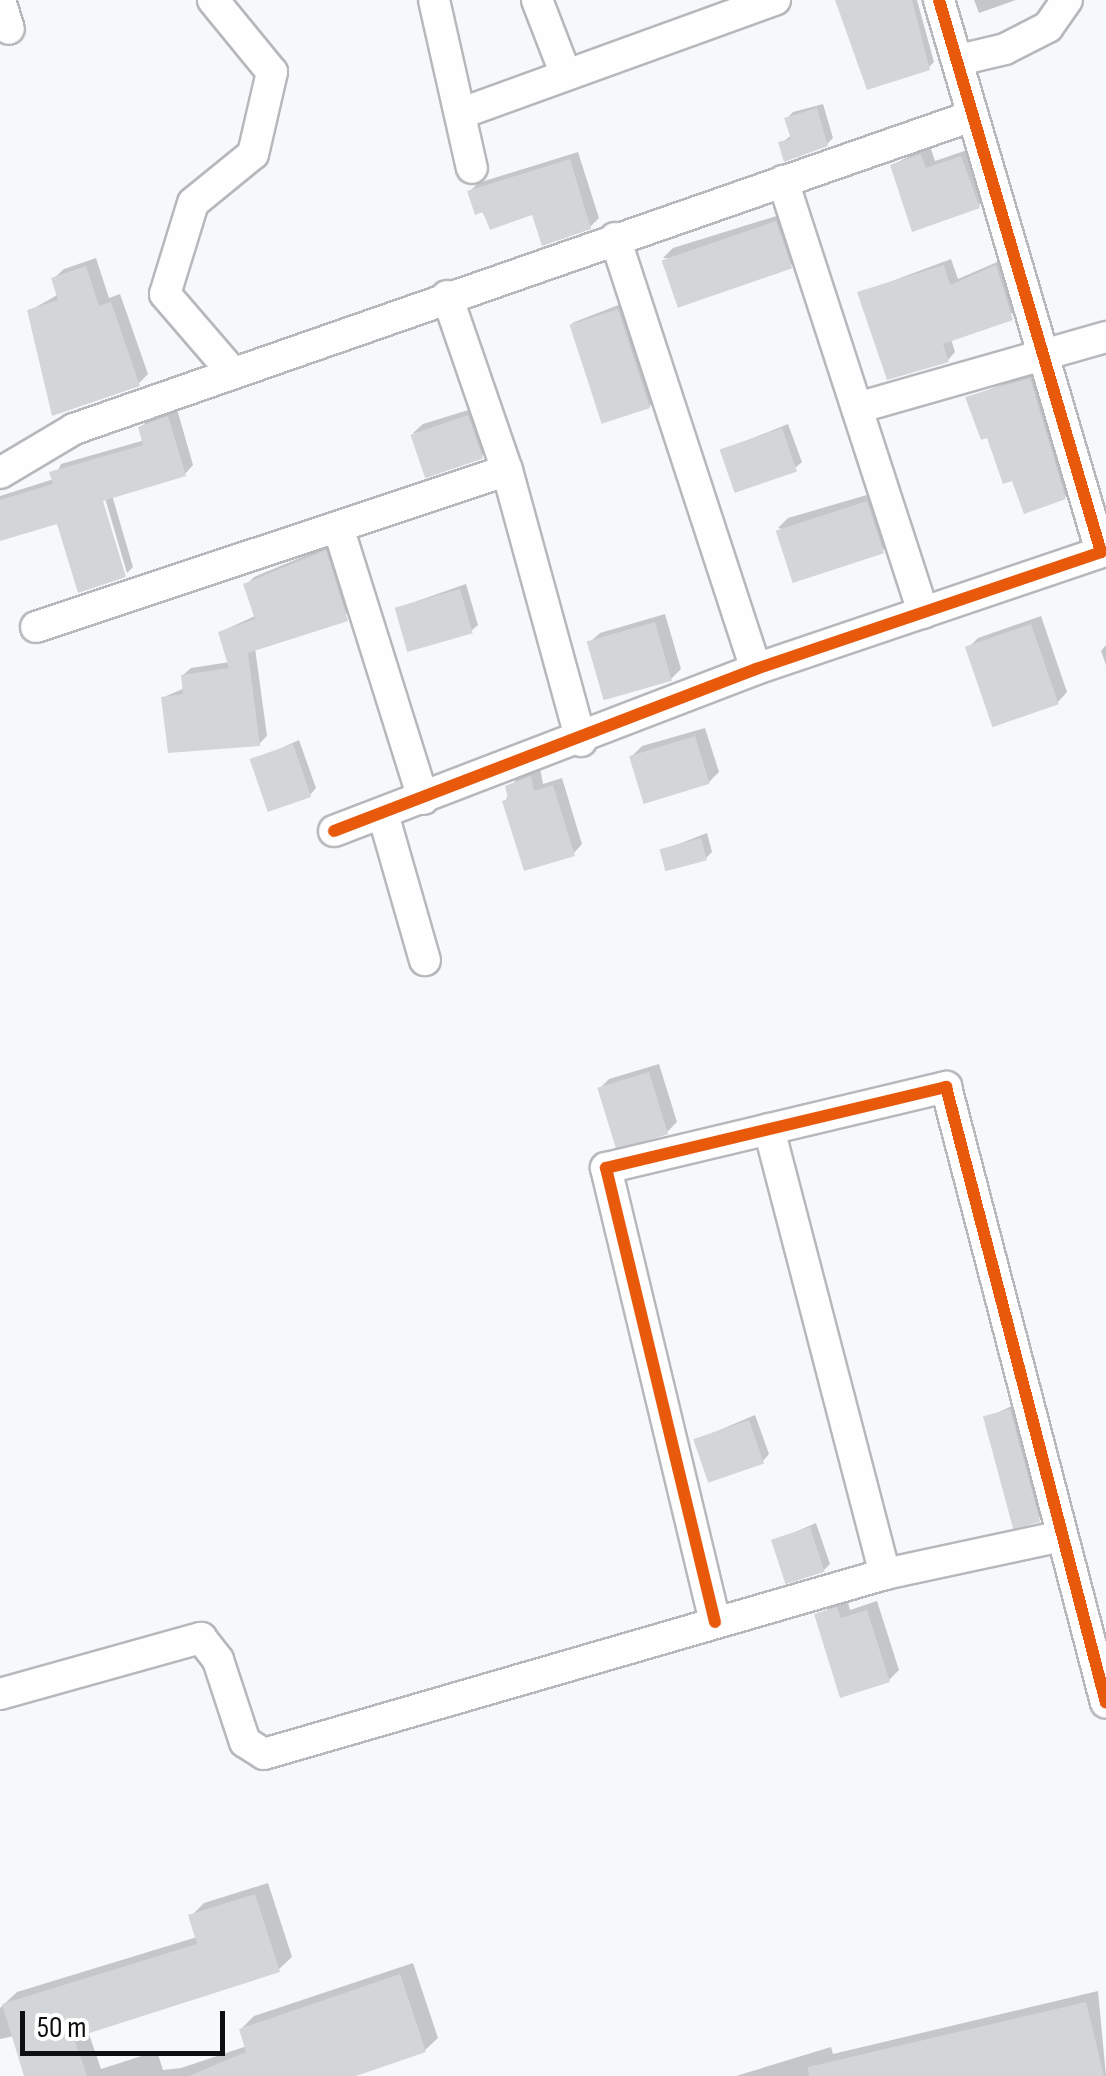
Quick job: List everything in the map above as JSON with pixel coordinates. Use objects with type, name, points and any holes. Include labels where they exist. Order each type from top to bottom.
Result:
[{"type":"street","points":[[213,0],[272,72],[253,154],[193,203],[164,294],[232,372]]},
{"type":"street","points":[[434,0],[472,168]]},
{"type":"street","points":[[537,0],[566,75]]},
{"type":"street","points":[[462,113],[566,75],[725,8],[775,0]]},
{"type":"street","points":[[334,832],[581,741],[756,668],[1101,552],[1038,352],[940,0]]},
{"type":"street","points":[[959,60],[1005,49],[1048,27],[1066,0]]},
{"type":"street","points":[[0,473],[74,429],[972,116]]},
{"type":"street","points":[[783,181],[923,613]]},
{"type":"street","points":[[615,238],[756,668]]},
{"type":"street","points":[[447,296],[507,470],[581,741]]},
{"type":"street","points":[[857,408],[1038,352],[1106,336]]},
{"type":"street","points":[[36,627],[507,470]]},
{"type":"street","points":[[338,527],[423,799]]},
{"type":"street","points":[[383,814],[425,960]]},
{"type":"street","points":[[715,1622],[606,1168],[946,1087],[1106,1702]]},
{"type":"street","points":[[769,1129],[886,1574]]},
{"type":"street","points":[[0,1694],[201,1638],[218,1660],[245,1742],[264,1754],[886,1574],[1062,1536]]},
{"type":"building","points":[[835,0],[912,0],[930,70],[867,90]]},
{"type":"building","points":[[817,108],[828,146],[784,162],[778,142],[791,139],[784,118]]},
{"type":"building","points":[[921,154],[926,168],[961,156],[980,208],[912,232],[890,165]]},
{"type":"building","points":[[570,159],[591,229],[542,246],[532,215],[490,230],[483,212],[475,215],[467,191]]},
{"type":"building","points":[[776,221],[792,268],[678,308],[662,260]]},
{"type":"building","points":[[944,265],[950,285],[996,265],[1013,320],[943,344],[949,362],[887,380],[857,292]]},
{"type":"building","points":[[86,266],[99,306],[111,302],[140,386],[52,416],[27,310],[58,300],[51,278]]},
{"type":"building","points":[[618,309],[650,408],[602,424],[569,325]]},
{"type":"building","points":[[1030,378],[1066,499],[1024,514],[1012,481],[1003,484],[987,438],[981,440],[965,397]]},
{"type":"building","points":[[468,415],[483,458],[425,478],[410,435]]},
{"type":"building","points":[[168,416],[186,476],[103,501],[126,577],[78,593],[57,524],[0,541],[0,500],[53,484],[49,472],[143,445],[138,427]]},
{"type":"building","points":[[782,428],[797,471],[735,493],[720,449]]},
{"type":"building","points":[[867,501],[884,553],[793,583],[776,531]]},
{"type":"building","points":[[326,550],[348,621],[248,653],[260,746],[168,753],[161,697],[183,694],[181,675],[229,668],[218,632],[255,619],[243,584]]},
{"type":"building","points":[[460,589],[473,633],[407,652],[395,608]]},
{"type":"building","points":[[655,622],[672,681],[604,700],[587,642]]},
{"type":"building","points":[[1031,624],[1059,704],[992,727],[965,647]]},
{"type":"building","points":[[695,736],[710,784],[644,804],[629,756]]},
{"type":"building","points":[[293,744],[311,797],[268,812],[250,759]]},
{"type":"building","points":[[531,776],[534,791],[553,785],[575,856],[524,871],[502,801],[508,799],[505,786]]},
{"type":"building","points":[[701,838],[707,860],[665,871],[659,849]]},
{"type":"building","points":[[649,1072],[668,1134],[616,1150],[597,1088]]},
{"type":"building","points":[[1010,1409],[1040,1522],[1013,1529],[983,1416]]},
{"type":"building","points":[[749,1420],[764,1463],[708,1483],[693,1439]]},
{"type":"building","points":[[810,1527],[825,1572],[786,1584],[771,1540]]},
{"type":"building","points":[[837,1607],[841,1618],[867,1610],[890,1682],[840,1698],[814,1614]]},
{"type":"building","points":[[255,1894],[280,1972],[74,2038],[87,2076],[24,2076],[2,2004],[197,1944],[188,1915]]},
{"type":"building","points":[[400,1974],[426,2052],[356,2076],[189,2076],[246,2052],[239,2029]]},
{"type":"building","points":[[1086,2002],[1104,2076],[809,2076],[808,2067]]},
{"type":"cycle path","points":[[334,831],[756,669],[1101,552],[939,0]]},
{"type":"cycle path","points":[[715,1622],[606,1168],[946,1087],[1106,1703]]}]
